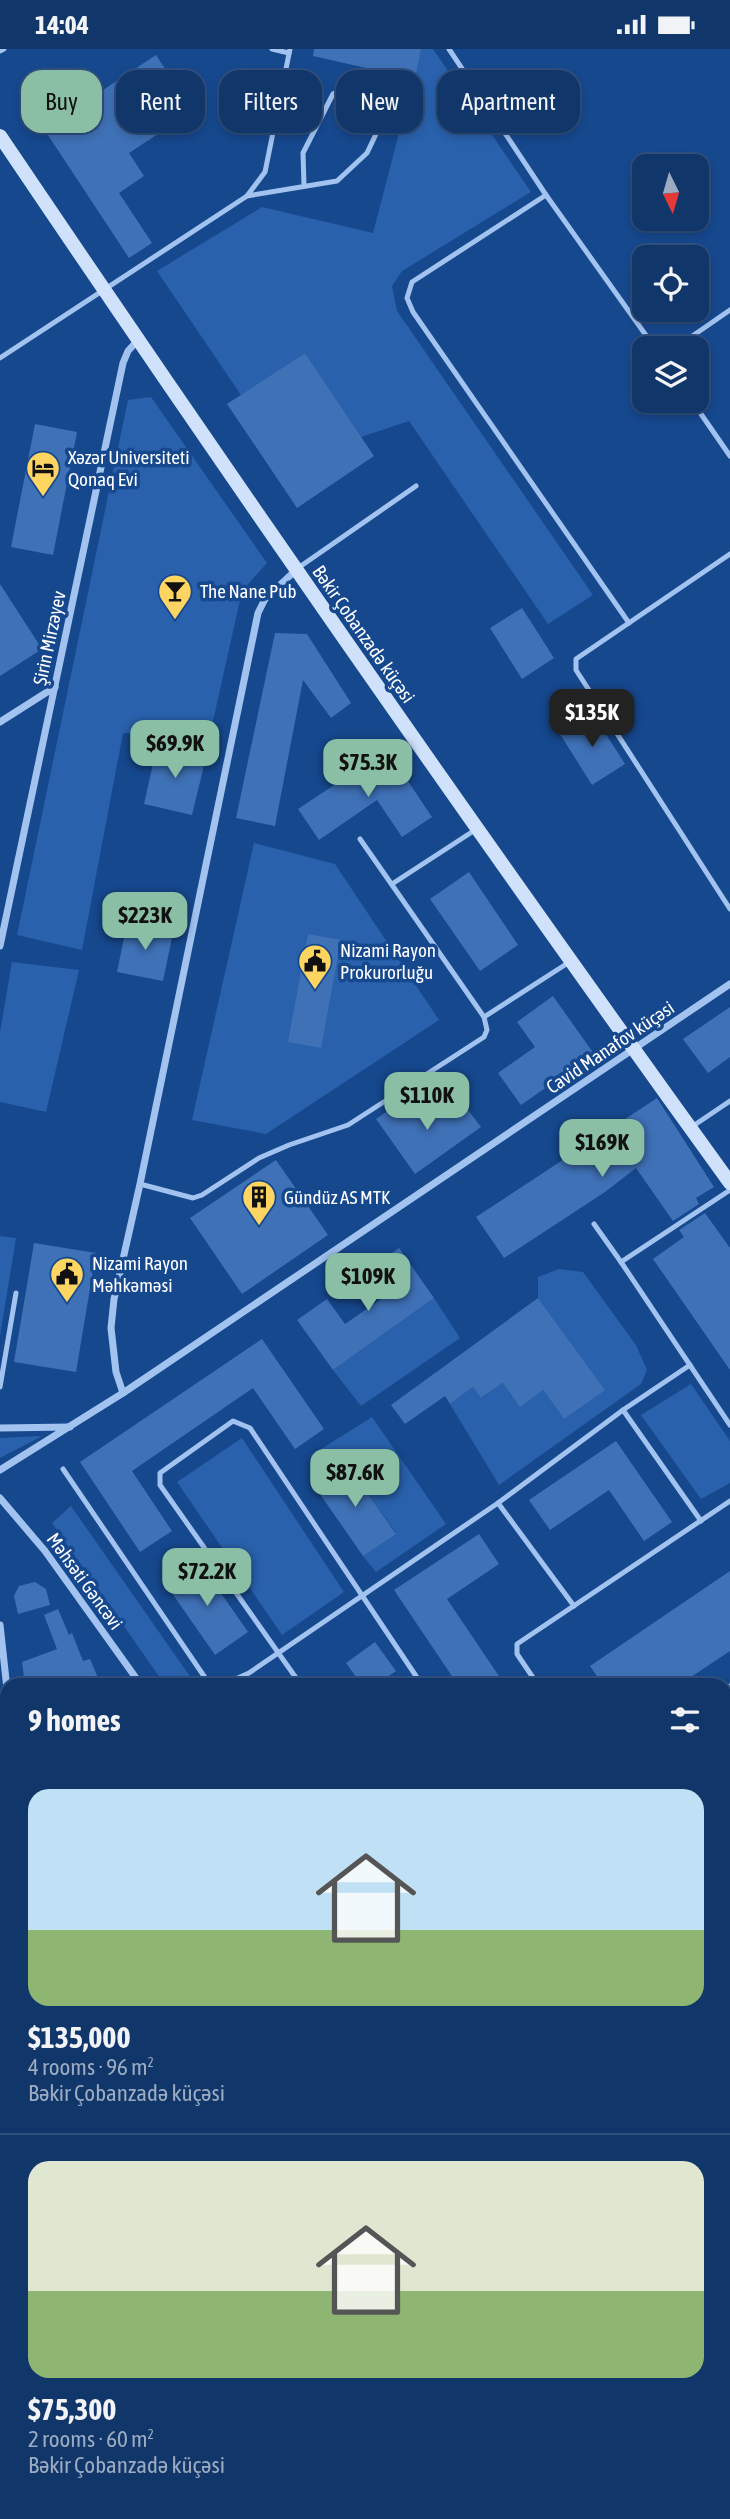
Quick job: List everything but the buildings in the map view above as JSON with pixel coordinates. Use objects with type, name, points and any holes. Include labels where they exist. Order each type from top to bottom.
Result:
[{"type":"street","name":"Bəkir Çobanzadə küçəsi","points":[[0,136],[296,570],[633,1051],[730,1183]]},
{"type":"street","name":"Şirin Mirzəyev","points":[[0,946],[122,363],[138,340]]},
{"type":"street","points":[[123,1393],[116,1372],[111,1328],[114,1299],[258,613],[265,599],[296,570]]},
{"type":"street","points":[[0,722],[55,687]]},
{"type":"street","name":"Cavid Manafov küçəsi","points":[[0,1470],[123,1393],[730,984]]},
{"type":"street","points":[[0,1427],[71,1427]]},
{"type":"street","name":"Məhsəti Gəncəvi","points":[[0,1498],[45,1551],[136,1678]]},
{"type":"street","points":[[0,1625],[6,1678]]},
{"type":"lane","points":[[0,358],[247,196],[265,172],[289,51],[272,49]]},
{"type":"lane","points":[[449,49],[546,195],[646,336]]},
{"type":"lane","points":[[247,196],[337,181],[367,153],[377,132],[380,114],[372,103],[357,91],[342,89],[333,95],[303,153],[304,186]]},
{"type":"lane","points":[[546,195],[412,282],[407,298],[413,313],[629,623]]},
{"type":"lane","points":[[692,336],[730,310]]},
{"type":"lane","points":[[700,413],[730,456]]},
{"type":"lane","points":[[296,570],[416,485]]},
{"type":"lane","points":[[730,554],[576,659],[576,670],[730,909]]},
{"type":"lane","points":[[392,884],[478,828]]},
{"type":"lane","points":[[140,1184],[194,1198],[202,1195],[259,1158],[348,1125],[484,1037],[487,1030],[484,1017],[360,839]]},
{"type":"lane","points":[[484,1017],[571,961]]},
{"type":"lane","points":[[690,1128],[730,1101]]},
{"type":"lane","points":[[621,1262],[730,1190]]},
{"type":"lane","points":[[594,1224],[730,1425]]},
{"type":"lane","points":[[0,1387],[16,1293]]},
{"type":"lane","points":[[239,1678],[249,1674],[498,1503],[690,1365]]},
{"type":"lane","points":[[624,1410],[701,1521]]},
{"type":"lane","points":[[296,1678],[160,1485],[160,1473],[233,1421],[250,1428],[417,1678]]},
{"type":"lane","points":[[63,1469],[205,1678]]},
{"type":"lane","points":[[533,1678],[517,1654],[517,1644],[730,1501]]},
{"type":"lane","points":[[498,1503],[574,1606]]},
{"type":"shaded area","points":[[421,49],[433,49],[447,70],[437,70],[437,133],[491,133],[531,192],[402,271],[392,286],[397,311],[593,595],[548,624],[409,421],[361,437],[305,353],[241,395],[157,271],[262,207],[373,233],[399,133],[423,133],[423,70],[416,70]]},
{"type":"shaded area","points":[[151,397],[267,563],[242,591],[209,739],[123,733],[82,950],[17,935],[128,400]]},
{"type":"shaded area","points":[[254,843],[335,864],[439,1020],[266,1134],[192,1120]]},
{"type":"shaded area","points":[[12,962],[79,970],[46,1112],[0,1102],[0,1032]]},
{"type":"shaded area","points":[[0,1236],[16,1238],[0,1336]]},
{"type":"shaded area","points":[[559,1269],[583,1272],[636,1345],[647,1370],[641,1384],[499,1485],[450,1404],[473,1387],[482,1398],[503,1383],[520,1406],[543,1390],[564,1419],[604,1389],[538,1298],[538,1277]]},
{"type":"shaded area","points":[[434,1298],[460,1338],[361,1406],[333,1370]]},
{"type":"shaded area","points":[[691,1384],[730,1441],[730,1483],[701,1499],[641,1415]]},
{"type":"shaded area","points":[[372,1417],[446,1524],[376,1572],[363,1556],[396,1533],[346,1462],[326,1476],[310,1456]]},
{"type":"shaded area","points":[[42,1436],[0,1458],[0,1438]]},
{"type":"shaded area","points":[[242,1438],[344,1592],[282,1635],[177,1482]]},
{"type":"shaded area","points":[[71,1506],[191,1678],[160,1678],[52,1523]]},
{"type":"place","name":"Xəzər Universiteti Qonaq Evi","points":[[43,498]]},
{"type":"place","name":"The Nane Pub","points":[[175,621]]},
{"type":"place","name":"Nizami Rayon Prokurorluğu","points":[[315,991]]},
{"type":"place","name":"Gündüz AS MTK","points":[[259,1227]]},
{"type":"place","name":"Nizami Rayon Məhkəməsi","points":[[67,1304]]}]
